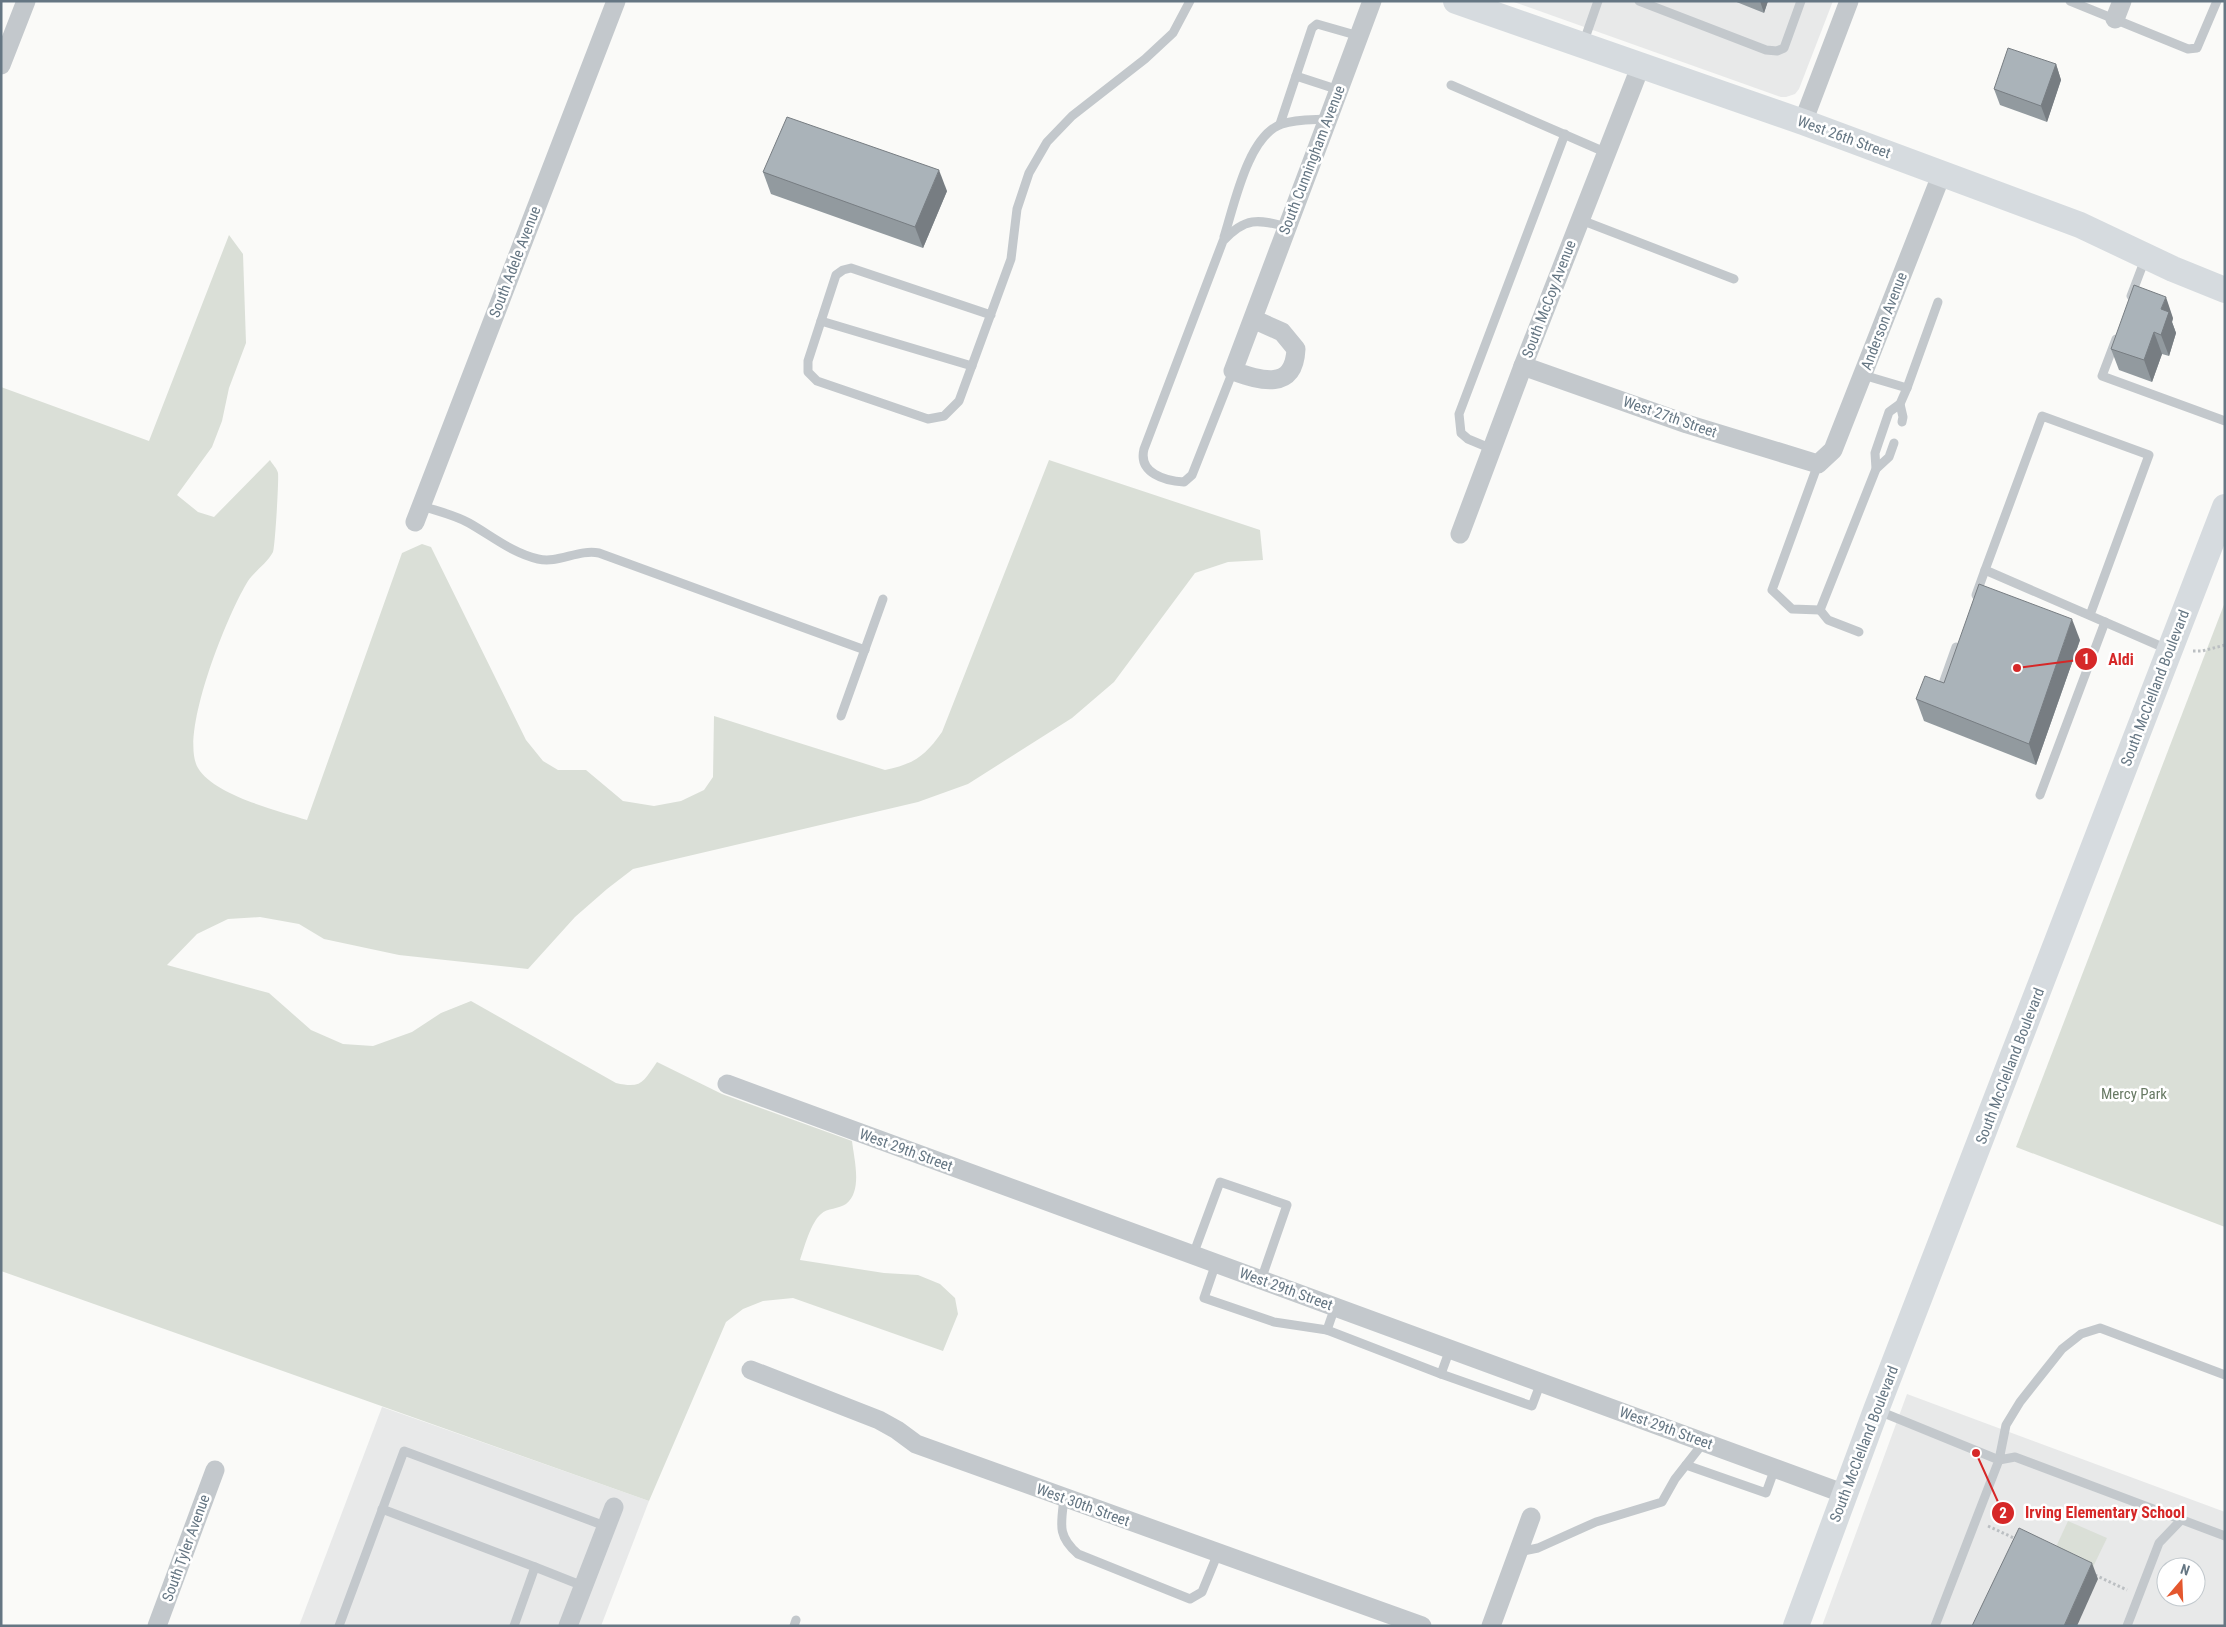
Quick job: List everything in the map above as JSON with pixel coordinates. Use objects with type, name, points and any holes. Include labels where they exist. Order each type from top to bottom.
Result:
[{"type":"main road","name":"West 26th Street","points":[[1456,1],[1583,44],[1942,173],[2080,225],[2225,290]]},
{"type":"main road","name":"South McClelland Boulevard","points":[[1796,1626],[1876,1410],[2225,507]]},
{"type":"street","points":[[1,64],[26,1]]},
{"type":"street","name":"South Adele Avenue","points":[[418,514],[616,1]]},
{"type":"street","name":"South Cunningham Avenue","points":[[1233,371],[1372,1]]},
{"type":"street","points":[[1803,122],[1849,1]]},
{"type":"street","points":[[2115,19],[2122,1]]},
{"type":"street","name":"South McCoy Avenue","points":[[1460,534],[1523,366],[1641,65]]},
{"type":"street","name":"Anderson Avenue","points":[[1818,464],[1833,450],[1942,173]]},
{"type":"street","points":[[1233,371],[1270,381],[1284,377],[1291,369],[1295,359],[1296,348],[1290,339],[1282,332],[1253,319]]},
{"type":"street","name":"West 27th Street","points":[[1523,366],[1687,424],[1818,464]]},
{"type":"street","name":"West 29th Street","points":[[727,1084],[1845,1494]]},
{"type":"street","name":"West 30th Street","points":[[751,1370],[879,1420],[916,1444],[1417,1625]]},
{"type":"street","name":"South Tyler Avenue","points":[[157,1626],[215,1470]]},
{"type":"street","points":[[568,1626],[614,1507]]},
{"type":"street","points":[[1492,1626],[1531,1517]]},
{"type":"lane","points":[[991,315],[851,268],[843,270],[836,275],[808,360],[808,372],[817,381],[928,419],[944,416],[959,401],[991,315],[1011,259],[1020,200],[1029,173],[1047,142],[1072,116],[1144,59],[1173,33],[1190,1]]},
{"type":"lane","points":[[1583,44],[1598,1]]},
{"type":"lane","points":[[1639,1],[1766,50],[1784,48],[1801,1]]},
{"type":"lane","points":[[2070,1],[2188,49],[2197,48],[2217,1]]},
{"type":"lane","points":[[1233,371],[1192,475],[1184,482],[1156,476],[1146,467],[1142,458],[1144,449],[1223,241],[1250,156],[1259,142],[1280,124],[1312,28],[1317,24],[1359,36]]},
{"type":"lane","points":[[1296,76],[1339,90]]},
{"type":"lane","points":[[1451,85],[1607,153]]},
{"type":"lane","points":[[1280,124],[1328,119]]},
{"type":"lane","points":[[1492,449],[1468,439],[1461,433],[1459,414],[1565,134]]},
{"type":"lane","points":[[1223,241],[1244,224],[1261,220],[1287,227]]},
{"type":"lane","points":[[1580,220],[1734,279]]},
{"type":"lane","points":[[2129,302],[2146,256]]},
{"type":"lane","points":[[1820,610],[1876,469],[1875,453],[1889,412],[1900,404],[1938,302]]},
{"type":"lane","points":[[821,321],[972,366]]},
{"type":"lane","points":[[2119,330],[2102,376],[2225,421]]},
{"type":"lane","points":[[1863,375],[1907,388]]},
{"type":"lane","points":[[1900,404],[1903,417],[1902,422]]},
{"type":"lane","points":[[1972,605],[2042,416],[2149,455],[2090,616]]},
{"type":"lane","points":[[1876,469],[1889,457],[1894,443]]},
{"type":"lane","points":[[1818,464],[1772,590],[1792,609],[1820,610],[1828,620],[1859,632]]},
{"type":"lane","points":[[418,514],[465,521],[500,543],[534,558],[552,560],[588,552],[599,554],[865,650]]},
{"type":"lane","points":[[1985,570],[2170,650]]},
{"type":"lane","points":[[841,716],[884,599]]},
{"type":"lane","points":[[2040,795],[2105,622]]},
{"type":"lane","points":[[1940,692],[1959,640]]},
{"type":"lane","points":[[1193,1255],[1220,1182],[1287,1205],[1261,1280]]},
{"type":"lane","points":[[1216,1263],[1204,1298],[1274,1322],[1326,1330],[1532,1406],[1541,1382]]},
{"type":"lane","points":[[1326,1330],[1335,1307]]},
{"type":"lane","points":[[1935,1626],[2000,1460],[2006,1424],[2020,1402],[2062,1349],[2081,1334],[2100,1328],[2225,1375]]},
{"type":"lane","points":[[1441,1374],[1450,1349]]},
{"type":"lane","points":[[1876,1410],[2000,1460],[2014,1457],[2225,1536]]},
{"type":"lane","points":[[1518,1552],[1538,1548],[1596,1522],[1662,1502],[1686,1465],[1704,1442]]},
{"type":"lane","points":[[339,1626],[404,1451],[606,1526]]},
{"type":"lane","points":[[1686,1465],[1766,1492],[1775,1468]]},
{"type":"lane","points":[[1064,1499],[1061,1528],[1067,1544],[1078,1554],[1166,1590],[1190,1598],[1202,1592],[1218,1553]]},
{"type":"lane","points":[[382,1509],[583,1586]]},
{"type":"lane","points":[[2127,1626],[2159,1543],[2182,1520]]},
{"type":"lane","points":[[514,1626],[535,1567]]},
{"type":"path","points":[[2170,650],[2202,651],[2225,645]]},
{"type":"path","points":[[1976,1520],[2023,1542]]},
{"type":"path","points":[[2086,1571],[2139,1596]]},
{"type":"shaded area","points":[[1511,1],[1833,1],[1799,89],[1795,94],[1781,97]]},
{"type":"shaded area","points":[[1907,1394],[2225,1512],[2225,1626],[1822,1626]]},
{"type":"shaded area","points":[[382,1407],[649,1501],[601,1626],[299,1626]]},
{"type":"green space","points":[[229,235],[243,254],[246,343],[229,388],[222,421],[212,447],[177,495],[198,512],[214,517],[270,460],[278,473],[276,527],[273,552],[248,581],[218,646],[200,703],[195,729],[194,752],[198,768],[206,778],[218,787],[264,807],[307,820],[402,553],[422,544],[431,547],[526,740],[543,761],[558,770],[586,770],[623,801],[654,806],[681,801],[704,790],[713,777],[714,716],[885,770],[911,762],[924,753],[942,732],[1049,460],[1260,530],[1263,560],[1228,562],[1195,573],[1114,682],[1072,718],[968,784],[918,802],[633,869],[575,917],[528,969],[399,955],[324,939],[299,924],[260,917],[228,919],[197,934],[167,965],[269,993],[311,1030],[343,1044],[373,1046],[412,1032],[441,1013],[471,1001],[616,1083],[631,1085],[641,1082],[657,1062],[722,1094],[852,1141],[856,1183],[851,1198],[846,1204],[826,1211],[817,1218],[808,1236],[800,1260],[884,1273],[918,1275],[940,1284],[955,1298],[958,1314],[943,1351],[793,1298],[763,1301],[743,1309],[726,1322],[649,1501],[1,1271],[1,387],[149,441]]},
{"type":"green space","name":"Mercy Park","points":[[2225,602],[2225,1227],[2016,1147]]},
{"type":"green space","points":[[2068,1521],[2107,1538],[2093,1567],[2055,1549]]},
{"type":"building","points":[[2008,48],[2056,64],[2041,106],[1994,89]]},
{"type":"building","points":[[787,117],[939,170],[915,227],[763,172]]},
{"type":"building","points":[[2134,285],[2166,297],[2161,309],[2169,312],[2161,335],[2154,332],[2144,360],[2111,349]]},
{"type":"building","points":[[1979,584],[2072,619],[2029,744],[1916,699],[1925,676],[1944,683]]},
{"type":"building","points":[[2019,1528],[2092,1563],[2064,1626],[1972,1626]]},
{"type":"place","name":"Aldi","points":[[2017,668]]},
{"type":"place","name":"Irving Elementary School","points":[[1976,1453]]}]
